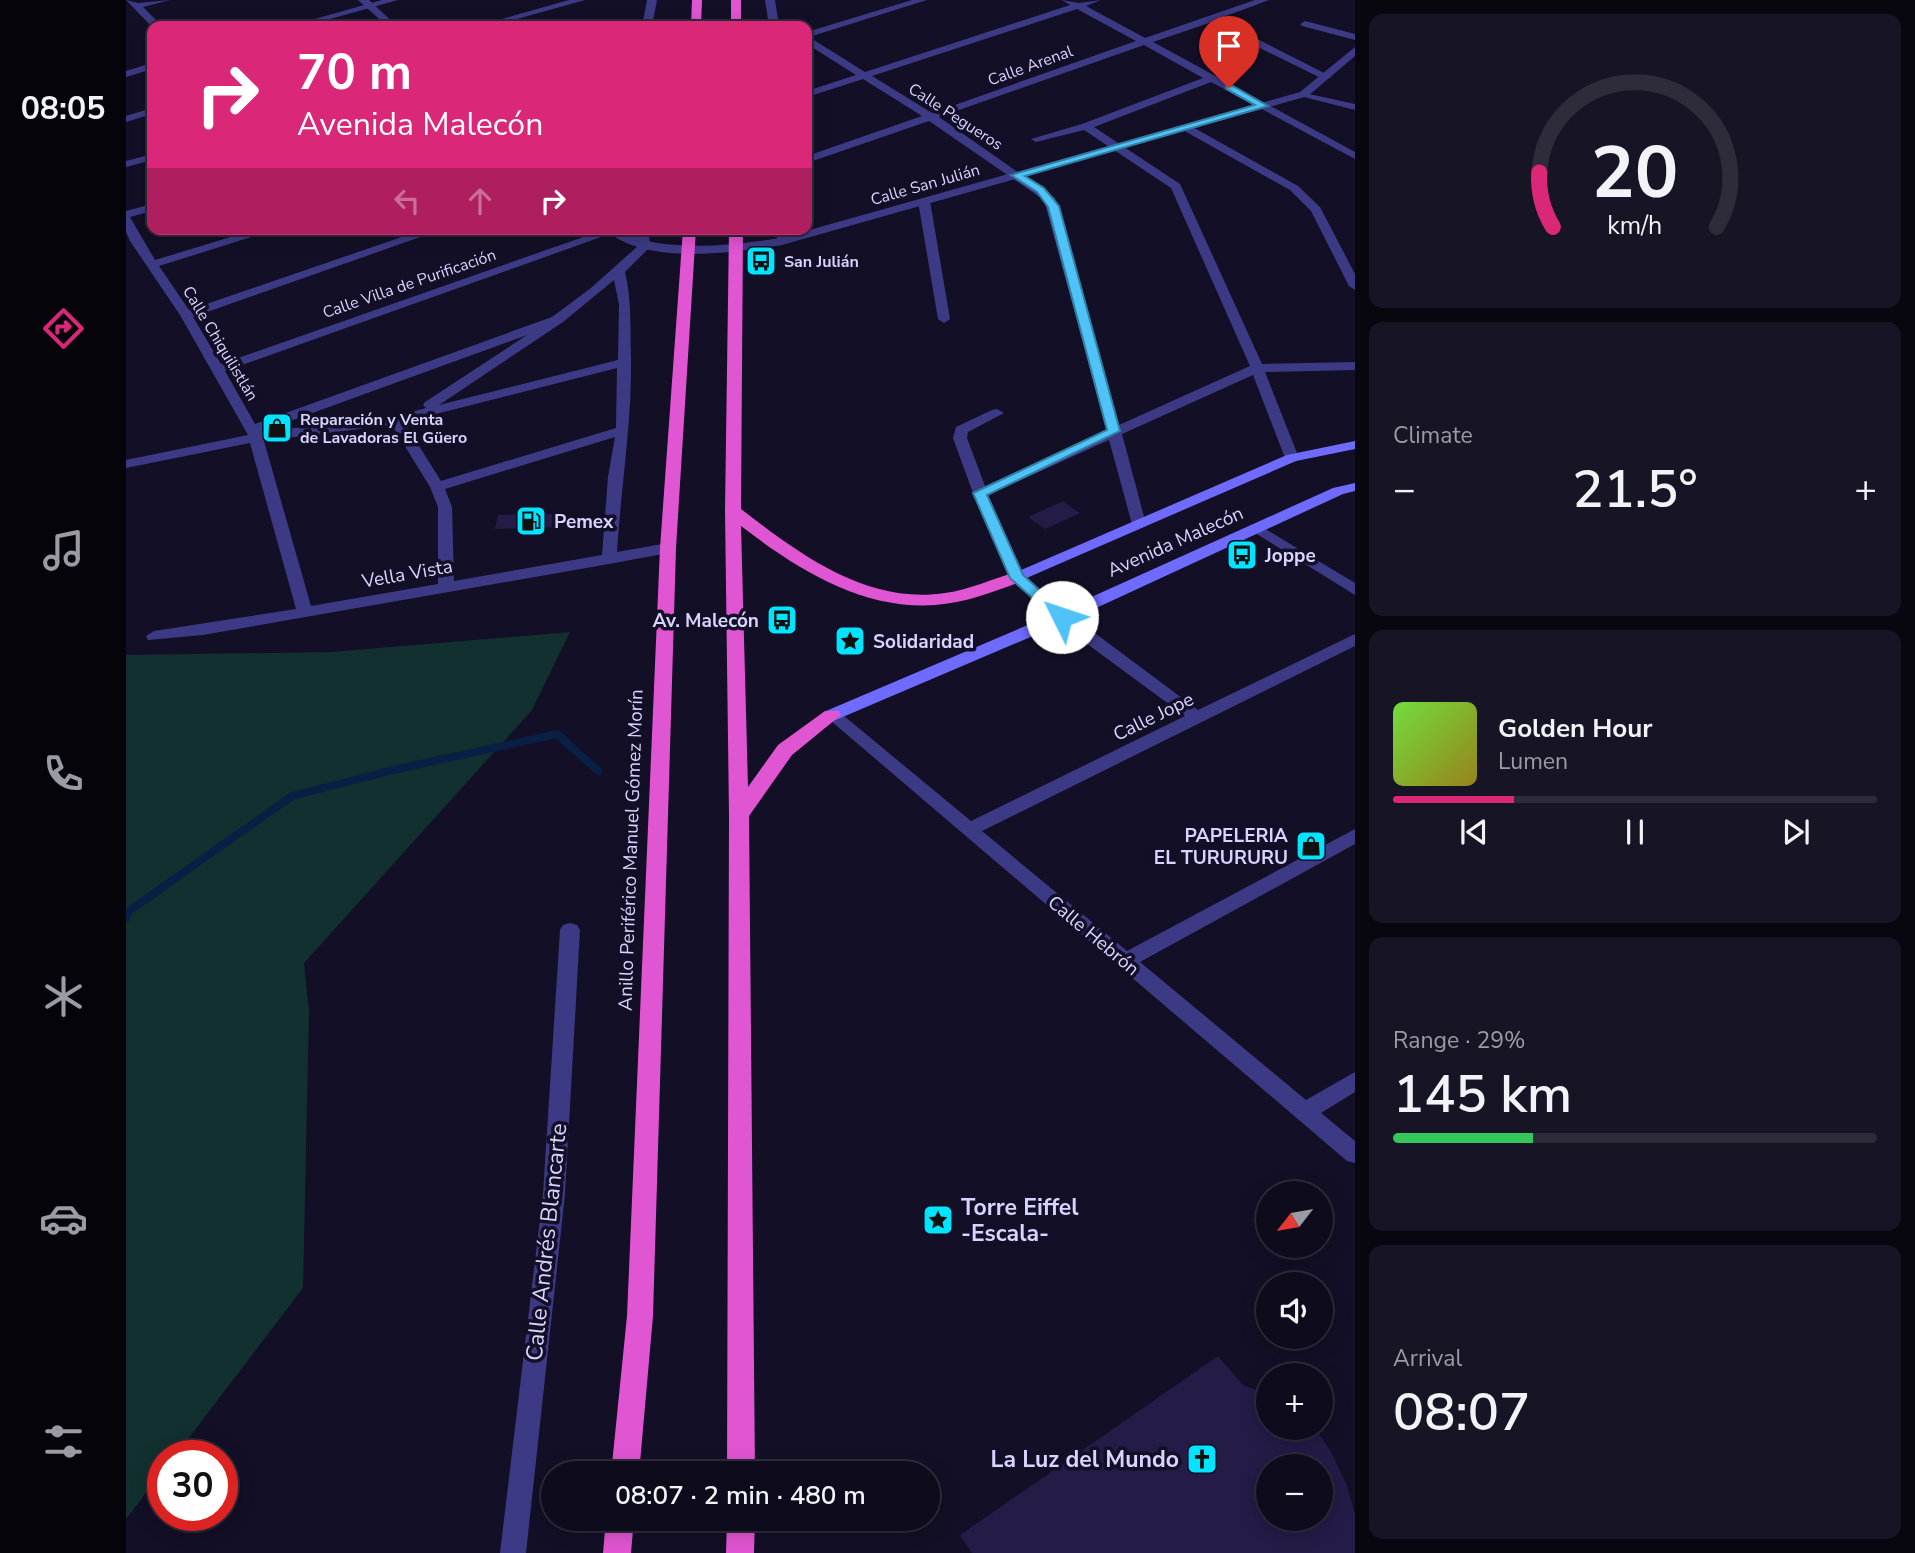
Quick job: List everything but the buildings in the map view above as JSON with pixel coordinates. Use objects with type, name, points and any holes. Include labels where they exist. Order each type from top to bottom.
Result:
[{"type":"highway","points":[[696,21],[697,0]]},
{"type":"highway","name":"Anillo Periférico Manuel Gómez Morín","points":[[626,1461],[640,1316],[668,548],[690,235]]},
{"type":"highway","points":[[737,235],[733,512],[739,816],[741,1461]]},
{"type":"highway","name":"Avenida Malecón","points":[[733,512],[774,543],[822,573],[855,589],[895,598],[934,600],[971,593],[1017,578]]},
{"type":"highway","name":"Avenida Malecón","points":[[739,816],[785,750],[832,715]]},
{"type":"highway","points":[[617,1553],[619,1531]]},
{"type":"highway","points":[[740,1553],[741,1531]]},
{"type":"main road","name":"Avenida Malecón","points":[[1017,578],[1292,458],[1355,446]]},
{"type":"main road","name":"Avenida Malecón","points":[[832,715],[1062,617],[1338,491],[1355,487]]},
{"type":"street","points":[[132,3],[164,0]]},
{"type":"street","points":[[310,21],[366,3],[393,0]]},
{"type":"street","points":[[501,21],[580,0]]},
{"type":"street","points":[[649,21],[652,0]]},
{"type":"street","points":[[770,0],[773,21]]},
{"type":"street","points":[[812,35],[922,0]]},
{"type":"street","points":[[1067,0],[1355,156]]},
{"type":"street","points":[[812,92],[1096,0]]},
{"type":"street","name":"Calle Arenal","points":[[812,158],[1264,0]]},
{"type":"street","points":[[132,3],[152,21]]},
{"type":"street","points":[[366,3],[386,21]]},
{"type":"street","points":[[1209,19],[1327,78]]},
{"type":"street","points":[[1305,24],[1355,37]]},
{"type":"street","name":"Calle Pegueros","points":[[812,40],[1040,190],[1053,206],[1139,524]]},
{"type":"street","name":"Calle San Julián","points":[[812,228],[924,201],[1304,94],[1327,78],[1355,50]]},
{"type":"street","points":[[126,74],[147,68]]},
{"type":"street","points":[[1036,139],[1086,126],[1212,78]]},
{"type":"street","points":[[1304,94],[1355,107]]},
{"type":"street","points":[[126,118],[147,112]]},
{"type":"street","points":[[1086,126],[1176,186],[1257,368],[1292,458]]},
{"type":"street","points":[[1185,127],[1294,188],[1306,198],[1315,208],[1355,286]]},
{"type":"street","points":[[126,164],[147,158]]},
{"type":"street","points":[[924,201],[944,319]]},
{"type":"street","points":[[126,215],[147,209]]},
{"type":"street","name":"Calle Chiquilistlán","points":[[126,220],[131,242],[153,264],[186,315],[254,434],[305,612]]},
{"type":"street","points":[[153,264],[251,235]]},
{"type":"street","points":[[186,315],[419,235]]},
{"type":"street","name":"Calle Villa de Purificación","points":[[219,369],[597,235]]},
{"type":"street","points":[[617,235],[645,246]]},
{"type":"street","points":[[642,235],[645,246]]},
{"type":"street","name":"Calle San Julián","points":[[645,246],[737,249],[781,235]]},
{"type":"street","points":[[419,413],[558,319],[619,272],[645,246]]},
{"type":"street","points":[[608,559],[615,477],[623,429],[625,304],[619,272]]},
{"type":"street","points":[[126,464],[254,434],[558,319]]},
{"type":"street","points":[[254,434],[396,420],[625,362]]},
{"type":"street","points":[[980,493],[1257,368],[1355,366]]},
{"type":"street","points":[[997,413],[961,430],[960,438],[980,493],[1017,578],[1062,617],[1197,717]]},
{"type":"street","points":[[396,420],[437,487],[445,507],[446,587]]},
{"type":"street","points":[[437,487],[623,429]]},
{"type":"street","points":[[1257,528],[1355,590]]},
{"type":"street","name":"Vella Vista","points":[[154,636],[668,548]]},
{"type":"street","name":"Calle Jope","points":[[969,830],[1355,639]]},
{"type":"street","name":"Calle Hebrón","points":[[832,715],[1355,1154]]},
{"type":"street","points":[[1125,961],[1355,835]]},
{"type":"street","name":"Calle Andrés Blancarte","points":[[513,1553],[554,1194],[570,930]]},
{"type":"street","points":[[1305,1112],[1355,1081]]},
{"type":"green space","points":[[570,632],[532,710],[304,963],[309,1011],[303,1288],[187,1440],[147,1440],[147,1492],[126,1519],[126,655],[331,652]]},
{"type":"waterway","points":[[126,918],[129,911],[292,796],[393,770],[557,734],[598,771]]},
{"type":"place","name":"San Julián","points":[[761,261]]},
{"type":"place","name":"Reparación y Venta de Lavadoras El Güero","points":[[277,428]]},
{"type":"place","name":"Pemex","points":[[531,521]]},
{"type":"place","name":"Joppe","points":[[1242,555]]},
{"type":"place","name":"Av. Malecón","points":[[782,620]]},
{"type":"place","name":"Solidaridad","points":[[850,641]]},
{"type":"place","name":"PAPELERIA EL TURURURU","points":[[1311,846]]},
{"type":"place","name":"Torre Eiffel -Escala-","points":[[938,1220]]},
{"type":"place","name":"La Luz del Mundo","points":[[1202,1459]]},
{"type":"route","points":[[1062,617],[1017,578],[980,493],[1114,431],[1053,206],[1040,190],[1017,175],[1263,106],[1229,88]]}]
